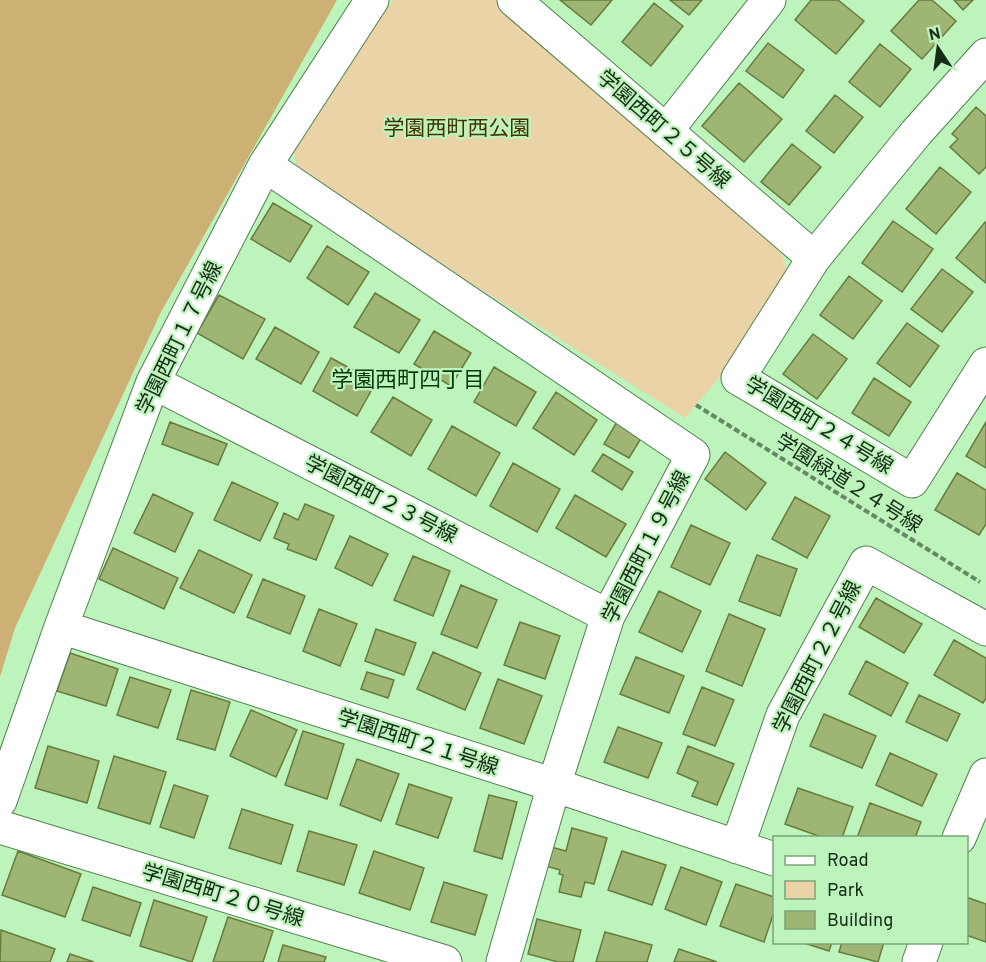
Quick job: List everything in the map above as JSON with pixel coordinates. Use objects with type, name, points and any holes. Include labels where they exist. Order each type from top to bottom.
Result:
[{"type":"street","name":"学園西町１７号線","points":[[0,801],[61,627],[153,382],[266,165],[372,0]]},
{"type":"street","name":"学園西町２５号線","points":[[514,0],[814,258]]},
{"type":"street","points":[[666,131],[769,0]]},
{"type":"street","name":"学園西町２４号線","points":[[986,55],[916,133],[814,258],[738,378],[912,482],[986,364]]},
{"type":"street","name":"学園西町１９号線","points":[[266,165],[693,455],[608,616],[554,785],[503,962]]},
{"type":"street","name":"学園西町２３号線","points":[[153,382],[608,616]]},
{"type":"street","name":"学園西町２２号線","points":[[737,847],[783,715],[866,563],[986,629]]},
{"type":"street","name":"学園西町２１号線","points":[[61,627],[554,785],[773,859]]},
{"type":"street","points":[[959,836],[986,775]]},
{"type":"street","name":"学園西町２０号線","points":[[0,827],[445,962]]},
{"type":"street","points":[[919,962],[925,944]]},
{"type":"path","name":"学園緑道２４号線","points":[[696,405],[986,585]]},
{"type":"green space","name":"学園西町西公園","points":[[393,0],[498,0],[778,246],[789,274],[718,379],[685,418],[298,174],[293,146]]},
{"type":"shaded area","points":[[0,0],[337,0],[161,312],[15,628],[0,677]]},
{"type":"building","points":[[560,0],[612,0],[591,25]]},
{"type":"building","points":[[670,0],[702,0],[689,15]]},
{"type":"building","points":[[811,0],[838,0],[864,21],[836,54],[795,20]]},
{"type":"building","points":[[919,0],[932,0],[956,21],[922,59],[891,31]]},
{"type":"building","points":[[954,0],[973,0],[963,10]]},
{"type":"building","points":[[654,3],[683,26],[651,66],[622,42]]},
{"type":"building","points":[[768,43],[804,70],[783,98],[746,71]]},
{"type":"building","points":[[880,44],[911,69],[880,107],[849,82]]},
{"type":"building","points":[[739,83],[782,119],[744,162],[702,126]]},
{"type":"building","points":[[835,95],[863,117],[834,153],[806,131]]},
{"type":"building","points":[[976,107],[986,116],[986,167],[979,174],[950,147],[958,139],[952,134]]},
{"type":"building","points":[[792,144],[821,167],[789,205],[761,182]]},
{"type":"building","points":[[940,167],[971,192],[936,234],[906,209]]},
{"type":"building","points":[[273,203],[312,226],[290,262],[251,239]]},
{"type":"building","points":[[893,221],[933,249],[902,292],[862,263]]},
{"type":"building","points":[[986,223],[986,283],[956,258]]},
{"type":"building","points":[[327,246],[369,272],[348,305],[307,278]]},
{"type":"building","points":[[942,269],[973,292],[942,332],[911,309]]},
{"type":"building","points":[[849,276],[882,301],[853,339],[820,315]]},
{"type":"building","points":[[375,293],[420,320],[399,353],[354,327]]},
{"type":"building","points":[[219,295],[265,319],[243,359],[197,333]]},
{"type":"building","points":[[907,323],[939,346],[910,387],[877,363]]},
{"type":"building","points":[[275,327],[319,352],[301,384],[256,359]]},
{"type":"building","points":[[434,331],[471,353],[451,386],[414,364]]},
{"type":"building","points":[[813,334],[847,359],[817,399],[783,374]]},
{"type":"building","points":[[331,358],[376,382],[357,416],[313,391]]},
{"type":"building","points":[[494,367],[536,392],[516,426],[474,402]]},
{"type":"building","points":[[874,378],[911,402],[889,436],[852,413]]},
{"type":"building","points":[[556,392],[597,420],[574,455],[533,428]]},
{"type":"building","points":[[393,397],[432,420],[411,456],[371,432]]},
{"type":"building","points":[[618,420],[643,435],[629,458],[604,444]]},
{"type":"building","points":[[170,422],[227,444],[218,465],[162,444]]},
{"type":"building","points":[[986,422],[986,468],[966,456]]},
{"type":"building","points":[[452,426],[500,453],[476,496],[428,469]]},
{"type":"building","points":[[725,452],[766,483],[746,510],[705,479]]},
{"type":"building","points":[[603,454],[633,472],[622,490],[592,471]]},
{"type":"building","points":[[513,463],[560,489],[537,532],[490,506]]},
{"type":"building","points":[[957,473],[986,490],[986,524],[979,535],[935,510]]},
{"type":"building","points":[[232,482],[278,503],[260,541],[214,520]]},
{"type":"building","points":[[153,494],[193,513],[175,552],[134,533]]},
{"type":"building","points":[[575,495],[626,524],[606,557],[556,528]]},
{"type":"building","points":[[795,497],[830,516],[807,558],[772,539]]},
{"type":"building","points":[[305,504],[334,516],[316,560],[287,549],[289,544],[274,538],[284,513],[298,520]]},
{"type":"building","points":[[691,525],[730,543],[710,585],[671,567]]},
{"type":"building","points":[[350,536],[388,554],[372,586],[335,568]]},
{"type":"building","points":[[113,548],[178,578],[164,609],[99,579]]},
{"type":"building","points":[[199,550],[252,575],[234,613],[180,588]]},
{"type":"building","points":[[757,555],[797,569],[780,616],[739,601]]},
{"type":"building","points":[[413,556],[450,571],[433,616],[394,600]]},
{"type":"building","points":[[263,579],[305,596],[290,634],[247,617]]},
{"type":"building","points":[[461,585],[497,600],[477,648],[441,634]]},
{"type":"building","points":[[659,591],[701,611],[682,652],[639,632]]},
{"type":"building","points":[[876,598],[922,624],[904,653],[859,627]]},
{"type":"building","points":[[319,609],[357,624],[340,666],[303,651]]},
{"type":"building","points":[[729,614],[765,629],[742,686],[706,671]]},
{"type":"building","points":[[520,622],[560,636],[545,679],[504,665]]},
{"type":"building","points":[[376,629],[416,643],[404,675],[365,661]]},
{"type":"building","points":[[954,640],[986,658],[986,698],[983,703],[934,675]]},
{"type":"building","points":[[433,652],[481,673],[465,710],[417,689]]},
{"type":"building","points":[[70,653],[118,669],[106,706],[57,691]]},
{"type":"building","points":[[636,657],[684,676],[669,713],[620,694]]},
{"type":"building","points":[[866,661],[908,683],[891,716],[849,694]]},
{"type":"building","points":[[367,672],[394,680],[388,698],[361,689]]},
{"type":"building","points":[[130,677],[171,690],[158,728],[117,715]]},
{"type":"building","points":[[498,679],[542,696],[524,744],[480,728]]},
{"type":"building","points":[[702,687],[734,700],[715,746],[683,734]]},
{"type":"building","points":[[191,690],[230,702],[215,750],[177,739]]},
{"type":"building","points":[[919,695],[960,714],[947,741],[906,722]]},
{"type":"building","points":[[251,710],[297,730],[276,777],[230,756]]},
{"type":"building","points":[[824,714],[876,736],[862,768],[810,746]]},
{"type":"building","points":[[618,727],[662,743],[648,778],[604,762]]},
{"type":"building","points":[[303,731],[344,744],[327,799],[285,785]]},
{"type":"building","points":[[48,746],[99,761],[87,803],[35,788]]},
{"type":"building","points":[[688,746],[734,764],[717,805],[692,796],[698,782],[677,773]]},
{"type":"building","points":[[890,753],[937,774],[922,806],[876,785]]},
{"type":"building","points":[[114,756],[166,772],[150,824],[98,808]]},
{"type":"building","points":[[357,759],[399,774],[381,821],[340,805]]},
{"type":"building","points":[[409,784],[452,798],[438,838],[396,824]]},
{"type":"building","points":[[174,785],[208,796],[194,838],[160,827]]},
{"type":"building","points":[[798,788],[853,807],[843,836],[818,836],[785,824]]},
{"type":"building","points":[[489,795],[517,802],[502,859],[474,851]]},
{"type":"building","points":[[870,803],[921,822],[916,836],[858,836]]},
{"type":"building","points":[[242,809],[293,825],[281,864],[229,848]]},
{"type":"building","points":[[572,828],[607,838],[594,884],[585,882],[581,897],[559,892],[563,875],[559,874],[560,870],[546,866],[551,847],[566,851]]},
{"type":"building","points":[[309,831],[357,845],[344,885],[297,871]]},
{"type":"building","points":[[18,851],[81,874],[65,917],[2,895]]},
{"type":"building","points":[[374,851],[424,868],[410,910],[359,893]]},
{"type":"building","points":[[622,851],[666,865],[652,905],[608,890]]},
{"type":"building","points":[[681,867],[722,882],[706,925],[665,909]]},
{"type":"building","points":[[444,882],[487,895],[475,935],[431,922]]},
{"type":"building","points":[[736,884],[773,897],[773,915],[764,942],[720,926]]},
{"type":"building","points":[[93,887],[141,903],[130,936],[82,920]]},
{"type":"building","points":[[968,898],[986,904],[986,942],[968,936]]},
{"type":"building","points":[[154,900],[207,917],[192,962],[140,946]]},
{"type":"building","points":[[228,917],[273,931],[263,962],[213,962]]},
{"type":"building","points":[[537,919],[581,930],[573,962],[558,962],[528,954]]},
{"type":"building","points":[[1,930],[55,949],[50,962],[0,962]]},
{"type":"building","points":[[605,932],[652,945],[647,962],[596,962]]},
{"type":"building","points":[[807,944],[831,944],[829,951]]},
{"type":"building","points":[[841,944],[883,944],[878,962],[839,952]]},
{"type":"building","points":[[283,945],[326,957],[324,962],[278,962]]},
{"type":"building","points":[[679,949],[717,962],[674,962]]},
{"type":"building","points":[[70,954],[94,962],[67,962]]},
{"type":"district","name":"学園西町四丁目","points":[[408,379]]}]
